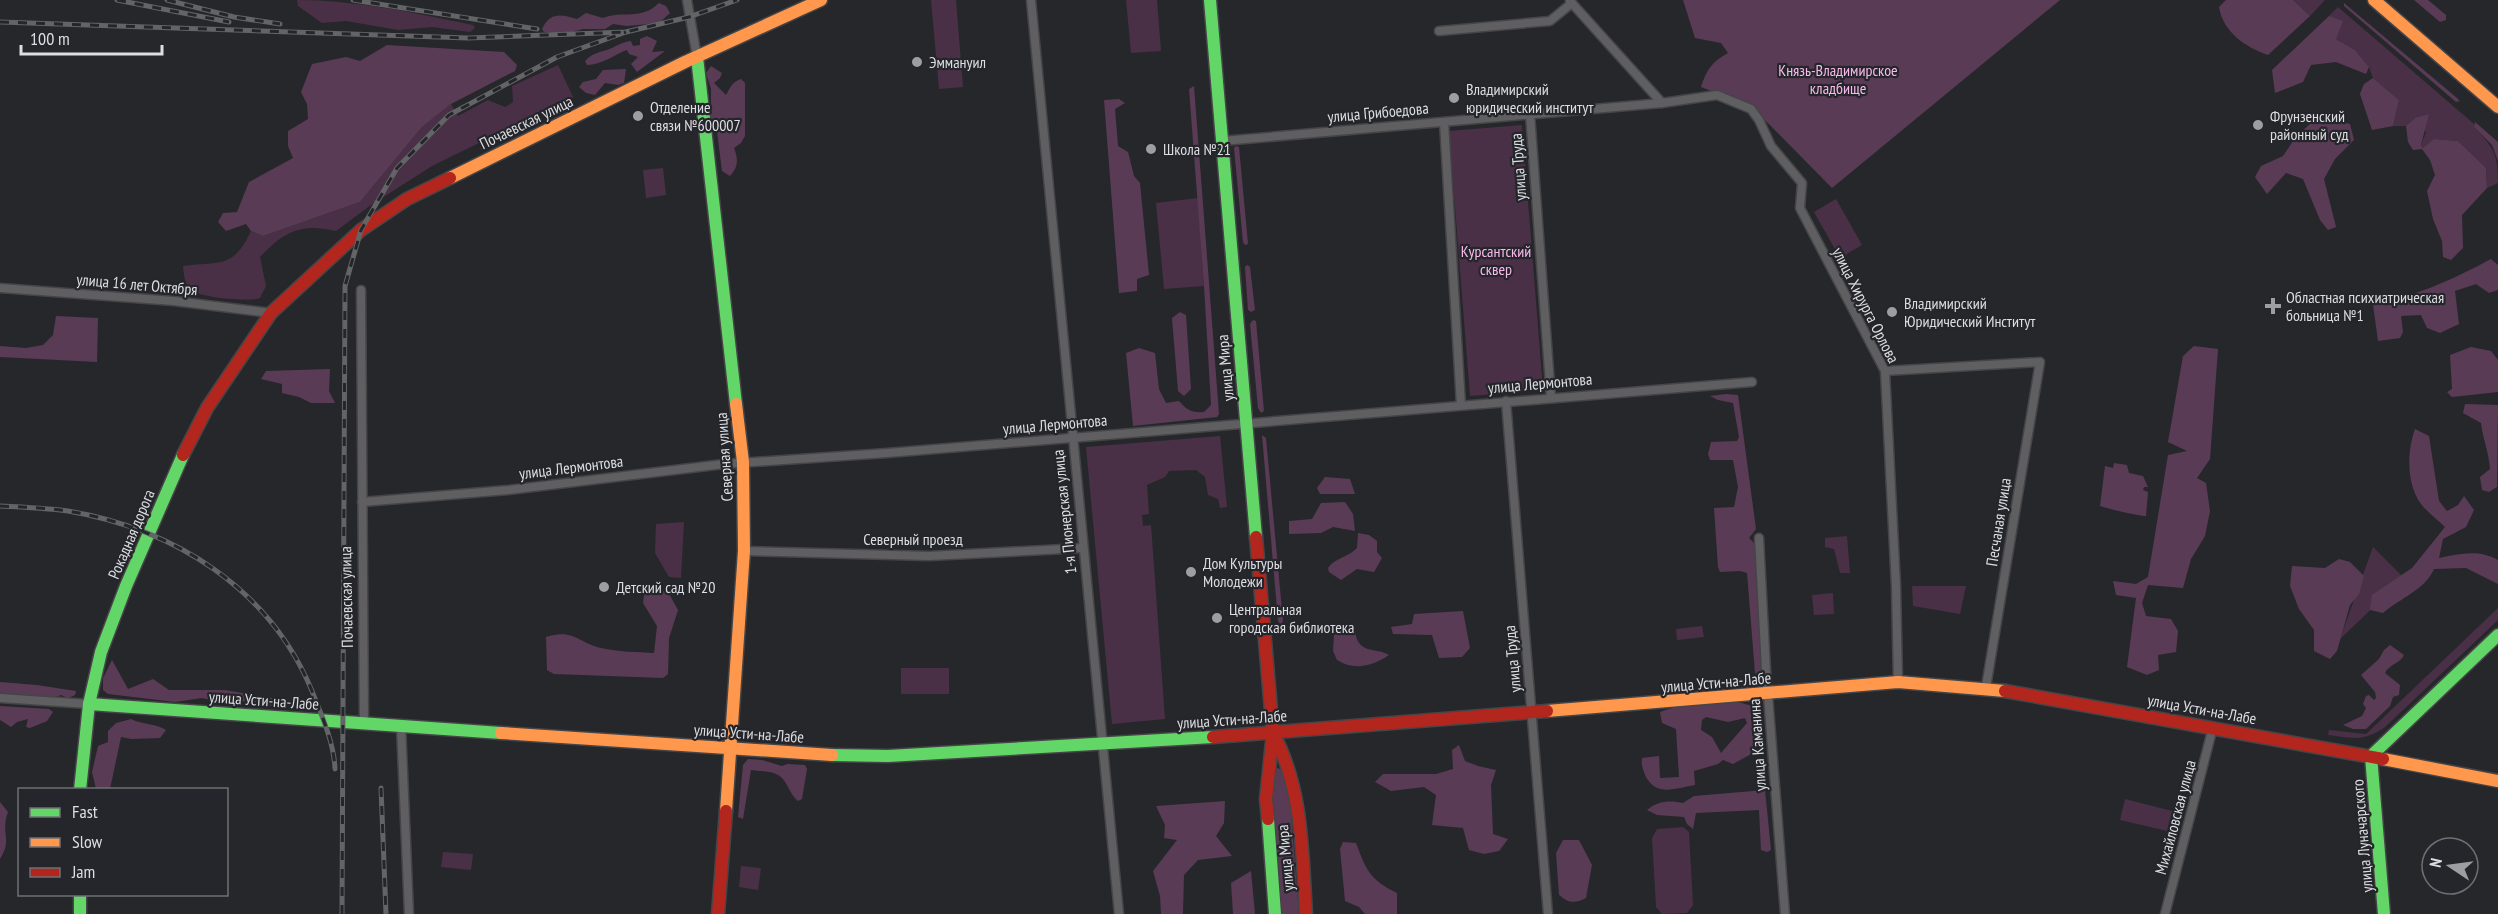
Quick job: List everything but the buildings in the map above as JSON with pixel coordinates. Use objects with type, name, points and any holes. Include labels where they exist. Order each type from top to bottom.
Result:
[{"type":"street","name":"Северная улица","points":[[687,0],[697,57],[743,462],[744,551],[718,914]]},
{"type":"street","name":"Почаевская улица","points":[[271,313],[336,250],[361,230],[408,199],[697,57],[821,0]]},
{"type":"street","name":"1-я Пионерская улица","points":[[1031,0],[1119,914]]},
{"type":"street","name":"улица Мира","points":[[1210,0],[1273,733],[1266,799],[1275,914]]},
{"type":"street","points":[[2374,0],[2498,107]]},
{"type":"street","points":[[1439,32],[1550,21],[1570,2],[1662,103]]},
{"type":"street","name":"улица Грибоедова","points":[[1222,141],[1662,103],[1717,95]]},
{"type":"street","name":"улица Хирурга Орлова","points":[[1717,95],[1751,109],[1759,120],[1771,146],[1802,183],[1800,208],[1885,371],[1896,586],[1898,682]]},
{"type":"street","name":"улица Труда","points":[[1530,114],[1551,398]]},
{"type":"street","points":[[1444,122],[1461,405]]},
{"type":"street","name":"улица 16 лет Октября","points":[[0,288],[174,301],[271,313]]},
{"type":"street","name":"Почаевская улица","points":[[361,290],[364,723]]},
{"type":"street","name":"Рокадная дорога","points":[[80,788],[89,704],[101,652],[126,586],[175,471],[207,408],[271,313]]},
{"type":"street","name":"Песчаная улица","points":[[1885,371],[2040,362],[1986,687]]},
{"type":"street","name":"улица Лермонтова","points":[[362,502],[508,490],[743,462],[1072,438],[1752,382]]},
{"type":"street","name":"улица Труда","points":[[1506,401],[1548,914]]},
{"type":"street","name":"улица Каманина","points":[[1759,538],[1785,914]]},
{"type":"street","name":"Северный проезд","points":[[744,551],[929,556],[1083,548]]},
{"type":"street","points":[[2371,756],[2498,635]]},
{"type":"street","name":"улица Усти-на-Лабе","points":[[89,704],[824,755],[888,756],[1273,733],[1898,682],[1944,682],[1986,687],[2213,727],[2498,781]]},
{"type":"street","points":[[0,698],[89,704]]},
{"type":"street","points":[[401,725],[409,914]]},
{"type":"street","name":"Михайловская улица","points":[[2165,914],[2213,727]]},
{"type":"street","name":"улица Мира","points":[[1273,733],[1284,749],[1297,796],[1306,914]]},
{"type":"street","name":"улица Луначарского","points":[[2371,756],[2384,914]]},
{"type":"street","points":[[80,896],[80,914]]},
{"type":"green space","points":[[297,0],[341,2],[385,8],[473,25],[475,28],[470,32],[432,27],[398,30],[346,21],[322,23],[298,6]]},
{"type":"green space","points":[[931,0],[956,0],[963,87],[939,89]]},
{"type":"green space","points":[[1126,0],[1157,0],[1161,51],[1131,53]]},
{"type":"green space","name":"Князь-Владимирское кладбище","points":[[1683,0],[2060,0],[1832,188],[1751,106],[1701,87],[1711,67],[1728,53],[1721,43],[1695,38]]},
{"type":"green space","points":[[2226,0],[2293,0],[2310,16],[2268,55],[2243,43],[2230,31],[2221,16],[2219,7]]},
{"type":"green space","points":[[2293,0],[2325,0],[2310,16]]},
{"type":"green space","points":[[2414,0],[2428,0],[2446,15],[2446,20],[2440,22]]},
{"type":"green space","points":[[659,3],[666,6],[670,13],[659,23],[627,26],[613,24],[605,29],[583,29],[565,34],[544,32],[542,29],[545,23],[556,16],[577,19],[586,13],[603,18],[639,14]]},
{"type":"green space","points":[[2344,3],[2460,101],[2456,102],[2344,6]]},
{"type":"green space","points":[[2338,7],[2474,124],[2494,152],[2498,183],[2487,188],[2486,168],[2458,141],[2435,139],[2424,148],[2421,145],[2426,132],[2415,118],[2406,126],[2393,126],[2399,100],[2373,78],[2369,67],[2355,50],[2336,39],[2329,16]]},
{"type":"green space","points":[[2329,16],[2343,21],[2336,39],[2355,50],[2369,67],[2366,74],[2336,62],[2311,65],[2303,82],[2275,93],[2272,70]]},
{"type":"green space","points":[[647,36],[657,41],[652,52],[665,51],[637,72],[631,64],[638,57],[629,54],[627,50],[598,63],[587,65],[585,61],[590,56],[624,42],[631,41],[633,46],[640,45],[640,39]]},
{"type":"green space","points":[[387,45],[504,52],[517,65],[515,71],[451,104],[422,127],[360,202],[263,236],[251,231],[246,224],[226,231],[218,222],[223,213],[237,212],[249,182],[293,158],[288,146],[288,131],[308,119],[307,104],[301,92],[312,64],[346,57],[360,61]]},
{"type":"green space","points":[[558,65],[573,97],[432,166],[371,205],[336,231],[313,228],[294,231],[286,235],[260,257],[266,286],[260,298],[245,300],[213,297],[195,292],[188,287],[183,266],[216,263],[232,257],[238,252],[251,231],[263,236],[360,202],[422,127],[451,104],[458,116],[488,100],[505,107],[513,102],[512,86]]},
{"type":"green space","points":[[711,66],[722,73],[714,83],[726,95],[735,82],[741,79],[745,83],[745,136],[734,148],[737,162],[730,176],[722,171],[717,132],[711,129],[711,89],[706,73]]},
{"type":"green space","points":[[626,69],[624,83],[618,85],[605,83],[595,95],[586,93],[579,87],[583,82],[596,79],[603,70]]},
{"type":"green space","points":[[2373,78],[2399,100],[2393,126],[2372,130],[2360,94],[2364,84]]},
{"type":"green space","points":[[1194,86],[1219,414],[1217,417],[1133,426],[1126,353],[1139,348],[1155,353],[1159,389],[1166,403],[1179,401],[1184,407],[1196,412],[1204,412],[1211,405],[1189,89]]},
{"type":"green space","points":[[1119,99],[1125,103],[1115,109],[1118,146],[1128,152],[1134,176],[1140,183],[1149,275],[1137,279],[1137,291],[1119,293],[1104,100]]},
{"type":"green space","points":[[2429,114],[2421,145],[2423,148],[2434,139],[2458,141],[2486,168],[2487,188],[2462,215],[2463,248],[2451,260],[2443,257],[2442,241],[2433,219],[2427,191],[2435,175],[2430,160],[2422,149],[2413,150],[2408,142],[2406,126],[2415,118]]},
{"type":"green space","points":[[2333,120],[2350,124],[2354,140],[2335,159],[2324,179],[2336,227],[2328,230],[2320,220],[2303,179],[2286,173],[2267,194],[2255,177],[2261,166],[2283,156],[2295,138],[2310,124]]},
{"type":"green space","points":[[2475,122],[2498,142],[2498,161],[2492,145],[2474,127]]},
{"type":"green space","name":"Курсантский сквер","points":[[1522,125],[1543,390],[1470,396],[1449,131]]},
{"type":"green space","points":[[1239,147],[1248,244],[1245,245],[1234,148]]},
{"type":"green space","points":[[663,168],[666,195],[646,198],[643,170]]},
{"type":"green space","points":[[1198,198],[1204,286],[1164,289],[1156,203]]},
{"type":"green space","points":[[1836,199],[1862,245],[1840,258],[1814,212]]},
{"type":"green space","points":[[2491,259],[2498,265],[2498,290],[2489,293],[2476,284],[2455,291],[2459,324],[2440,333],[2427,328],[2421,315],[2401,316],[2403,332],[2400,338],[2378,341],[2373,305],[2434,287]]},
{"type":"green space","points":[[1247,265],[1250,267],[1255,310],[1251,312],[1248,310],[1245,267]]},
{"type":"green space","points":[[1180,312],[1186,315],[1191,389],[1184,396],[1178,391],[1172,318]]},
{"type":"green space","points":[[56,316],[98,318],[97,362],[0,357],[0,346],[26,348],[43,345],[53,335]]},
{"type":"green space","points":[[1253,320],[1256,321],[1264,411],[1261,413],[1258,408],[1250,324]]},
{"type":"green space","points":[[2194,346],[2218,349],[2210,459],[2197,478],[2206,483],[2210,511],[2205,536],[2191,559],[2183,588],[2148,585],[2142,603],[2146,616],[2171,619],[2178,631],[2176,652],[2158,655],[2159,670],[2147,675],[2127,667],[2136,598],[2116,595],[2113,581],[2136,584],[2148,577],[2168,455],[2187,451],[2168,442],[2183,356]]},
{"type":"green space","points":[[2471,347],[2491,351],[2498,360],[2498,392],[2452,397],[2447,392],[2452,389],[2450,355]]},
{"type":"green space","points":[[330,369],[329,391],[335,403],[311,403],[282,393],[282,384],[261,379],[266,371]]},
{"type":"green space","points":[[1738,395],[1756,529],[1749,538],[1755,544],[1763,669],[1759,674],[1755,673],[1747,573],[1720,572],[1718,567],[1714,508],[1734,507],[1738,487],[1733,460],[1710,460],[1708,454],[1711,442],[1737,441],[1739,437],[1733,403],[1710,396]]},
{"type":"green space","points":[[2465,404],[2498,405],[2497,487],[2489,492],[2482,490],[2480,477],[2490,469],[2481,423],[2463,413]]},
{"type":"green space","points":[[2415,429],[2429,436],[2439,501],[2447,511],[2458,505],[2464,496],[2474,510],[2466,527],[2443,539],[2439,558],[2469,553],[2483,554],[2498,560],[2498,584],[2466,568],[2434,569],[2425,583],[2383,613],[2370,610],[2372,595],[2412,568],[2445,527],[2421,504],[2413,487],[2409,457]]},
{"type":"green space","points":[[1262,435],[1266,438],[1283,621],[1281,625],[1278,621]]},
{"type":"green space","points":[[1220,436],[1227,507],[1220,508],[1218,499],[1208,495],[1205,477],[1196,470],[1169,471],[1165,477],[1147,485],[1149,514],[1142,515],[1143,526],[1151,525],[1165,719],[1112,724],[1086,447]]},
{"type":"green space","points":[[2114,463],[2127,465],[2129,473],[2143,476],[2148,487],[2144,487],[2143,490],[2148,492],[2146,516],[2100,506],[2105,466],[2113,468]]},
{"type":"green space","points":[[1325,477],[1350,479],[1355,494],[1320,494],[1317,488]]},
{"type":"green space","points":[[1345,502],[1353,514],[1355,531],[1333,527],[1321,533],[1289,534],[1289,521],[1312,519],[1321,503]]},
{"type":"green space","points":[[684,522],[681,578],[669,577],[655,553],[656,524]]},
{"type":"green space","points":[[1358,533],[1369,535],[1377,541],[1377,552],[1382,558],[1374,572],[1357,569],[1341,580],[1329,572],[1328,568],[1357,548]]},
{"type":"green space","points":[[1847,536],[1850,573],[1840,573],[1834,549],[1825,547],[1825,538]]},
{"type":"green space","points":[[2373,547],[2404,578],[2340,639]]},
{"type":"green space","points":[[2339,559],[2350,562],[2364,576],[2359,594],[2350,605],[2337,651],[2330,659],[2314,651],[2314,630],[2299,609],[2290,586],[2292,566],[2325,568]]},
{"type":"green space","points":[[1912,586],[1966,586],[1960,614],[1913,606]]},
{"type":"green space","points":[[645,588],[668,592],[678,610],[669,638],[668,674],[663,678],[554,674],[547,670],[546,637],[555,635],[569,635],[593,646],[607,649],[654,653],[657,626],[643,603]]},
{"type":"green space","points":[[1833,593],[1834,614],[1814,615],[1812,595]]},
{"type":"green space","points":[[2498,608],[2498,620],[2384,728],[2363,737],[2328,735],[2329,730],[2366,734]]},
{"type":"green space","points":[[1463,611],[1470,648],[1462,657],[1439,658],[1432,635],[1393,634],[1391,627],[1412,624],[1414,614]]},
{"type":"green space","points":[[1702,626],[1704,637],[1677,640],[1676,629]]},
{"type":"green space","points":[[1355,630],[1359,643],[1363,647],[1389,655],[1363,666],[1350,665],[1337,660],[1333,651],[1334,635],[1342,631]]},
{"type":"green space","points":[[2390,645],[2404,655],[2385,673],[2400,685],[2399,695],[2393,697],[2390,706],[2366,729],[2353,729],[2343,725],[2362,716],[2366,708],[2363,704],[2366,696],[2369,695],[2374,700],[2376,698],[2375,692],[2361,675],[2379,659]]},
{"type":"green space","points":[[112,660],[128,689],[153,679],[169,690],[225,690],[278,699],[281,705],[261,706],[247,701],[224,703],[202,698],[175,702],[108,694],[103,690],[103,678]]},
{"type":"green space","points":[[901,668],[949,668],[949,694],[901,694]]},
{"type":"green space","points":[[0,682],[76,691],[75,695],[68,698],[61,695],[53,698],[0,694]]},
{"type":"green space","points":[[1737,702],[1753,706],[1762,725],[1753,753],[1733,764],[1723,760],[1718,764],[1694,771],[1695,785],[1668,790],[1650,783],[1642,765],[1642,758],[1659,756],[1660,778],[1679,777],[1676,729],[1662,723],[1660,712],[1682,706]],"holes":[[[1706,717],[1728,722],[1745,718],[1747,723],[1721,753],[1712,737],[1701,730],[1702,720]]]},
{"type":"green space","points":[[0,706],[49,709],[53,712],[47,721],[30,728],[26,727],[28,719],[17,722],[11,727],[0,720]]},
{"type":"green space","points":[[131,719],[166,730],[160,738],[121,737],[110,788],[96,788],[92,772],[98,746],[108,742],[108,731],[116,723]]},
{"type":"green space","points":[[1459,745],[1465,761],[1496,770],[1491,785],[1493,834],[1508,839],[1499,851],[1484,854],[1469,850],[1463,828],[1432,825],[1436,795],[1424,787],[1391,791],[1375,782],[1383,774],[1436,774],[1453,769],[1452,750]]},
{"type":"green space","points":[[748,759],[762,760],[782,766],[805,765],[807,769],[802,799],[798,801],[795,798],[780,776],[770,772],[751,770],[743,819],[738,817],[743,765]]},
{"type":"green space","points":[[1278,768],[1285,774],[1289,789],[1299,914],[1281,914],[1271,789],[1273,769]]},
{"type":"green space","points":[[1765,790],[1771,850],[1767,852],[1761,850],[1759,810],[1696,813],[1693,829],[1684,817],[1657,815],[1647,810],[1664,802],[1683,803],[1694,796]]},
{"type":"green space","points":[[2125,799],[2172,811],[2167,831],[2120,820]]},
{"type":"green space","points":[[1225,801],[1224,823],[1216,836],[1232,856],[1198,860],[1184,875],[1183,914],[1161,914],[1160,896],[1153,871],[1177,840],[1164,838],[1165,825],[1156,806]]},
{"type":"green space","points":[[0,802],[8,812],[5,825],[6,846],[0,859]]},
{"type":"green space","points":[[1683,827],[1689,832],[1693,905],[1687,913],[1662,914],[1656,907],[1652,838],[1657,829]]},
{"type":"green space","points":[[1563,840],[1579,840],[1592,865],[1586,898],[1575,902],[1559,895],[1556,853]]},
{"type":"green space","points":[[1343,842],[1356,843],[1370,873],[1381,884],[1397,893],[1397,914],[1365,914],[1359,907],[1345,901],[1340,849]]},
{"type":"green space","points":[[443,852],[473,854],[471,870],[441,867]]},
{"type":"green space","points":[[741,866],[761,868],[758,890],[739,887]]},
{"type":"green space","points":[[1251,871],[1255,914],[1233,914],[1231,883]]},
{"type":"railway","points":[[117,0],[229,22]]},
{"type":"railway","points":[[167,0],[234,17],[280,24]]},
{"type":"railway","points":[[353,0],[537,29]]},
{"type":"railway","points":[[0,22],[468,38],[626,32],[689,17],[737,0]]},
{"type":"railway","points":[[342,914],[345,286],[361,230],[397,168],[449,115],[557,57],[626,32]]},
{"type":"railway","points":[[0,506],[68,511],[145,532],[181,549],[214,570],[245,594],[271,622],[294,655],[312,691],[330,739],[335,769]]},
{"type":"railway","points":[[381,788],[386,914]]},
{"type":"traffic: fast","points":[[1210,0],[1256,537]]},
{"type":"traffic: fast","points":[[697,57],[736,404]]},
{"type":"traffic: fast","points":[[80,788],[89,704],[101,652],[126,586],[183,455]]},
{"type":"traffic: fast","points":[[2371,756],[2498,635]]},
{"type":"traffic: fast","points":[[89,704],[501,733]]},
{"type":"traffic: fast","points":[[832,755],[888,756],[1213,737]]},
{"type":"traffic: fast","points":[[2371,756],[2384,914]]},
{"type":"traffic: fast","points":[[1268,819],[1275,914]]},
{"type":"traffic: fast","points":[[80,896],[80,914]]},
{"type":"traffic: slow","points":[[450,178],[685,62],[821,0]]},
{"type":"traffic: slow","points":[[2374,0],[2498,107]]},
{"type":"traffic: slow","points":[[726,811],[744,551],[743,462],[736,404]]},
{"type":"traffic: slow","points":[[1547,711],[1898,682],[2005,691]]},
{"type":"traffic: slow","points":[[501,733],[832,755]]},
{"type":"traffic: slow","points":[[2383,759],[2498,781]]},
{"type":"traffic: jam","points":[[183,455],[207,408],[271,313],[361,230],[407,199],[450,178]]},
{"type":"traffic: jam","points":[[1256,537],[1273,733],[1266,799],[1268,819]]},
{"type":"traffic: jam","points":[[2005,691],[2383,759]]},
{"type":"traffic: jam","points":[[1213,737],[1547,711]]},
{"type":"traffic: jam","points":[[1273,733],[1283,754],[1296,799],[1302,844],[1306,914]]},
{"type":"traffic: jam","points":[[718,914],[726,811]]},
{"type":"place","name":"Эммануил","points":[[917,62]]},
{"type":"place","name":"Владимирский юридический институт","points":[[1454,98]]},
{"type":"place","name":"Отделение связи №600007","points":[[638,116]]},
{"type":"place","name":"Фрунзенский районный суд","points":[[2258,125]]},
{"type":"place","name":"Школа №21","points":[[1151,149]]},
{"type":"place","name":"Областная психиатрическая больница №1","points":[[2273,306]]},
{"type":"place","name":"Владимирский Юридический Институт","points":[[1892,312]]},
{"type":"place","name":"Дом Культуры Молодежи","points":[[1191,572]]},
{"type":"place","name":"Детский сад №20","points":[[604,587]]},
{"type":"place","name":"Центральная городская библиотека","points":[[1217,618]]}]
